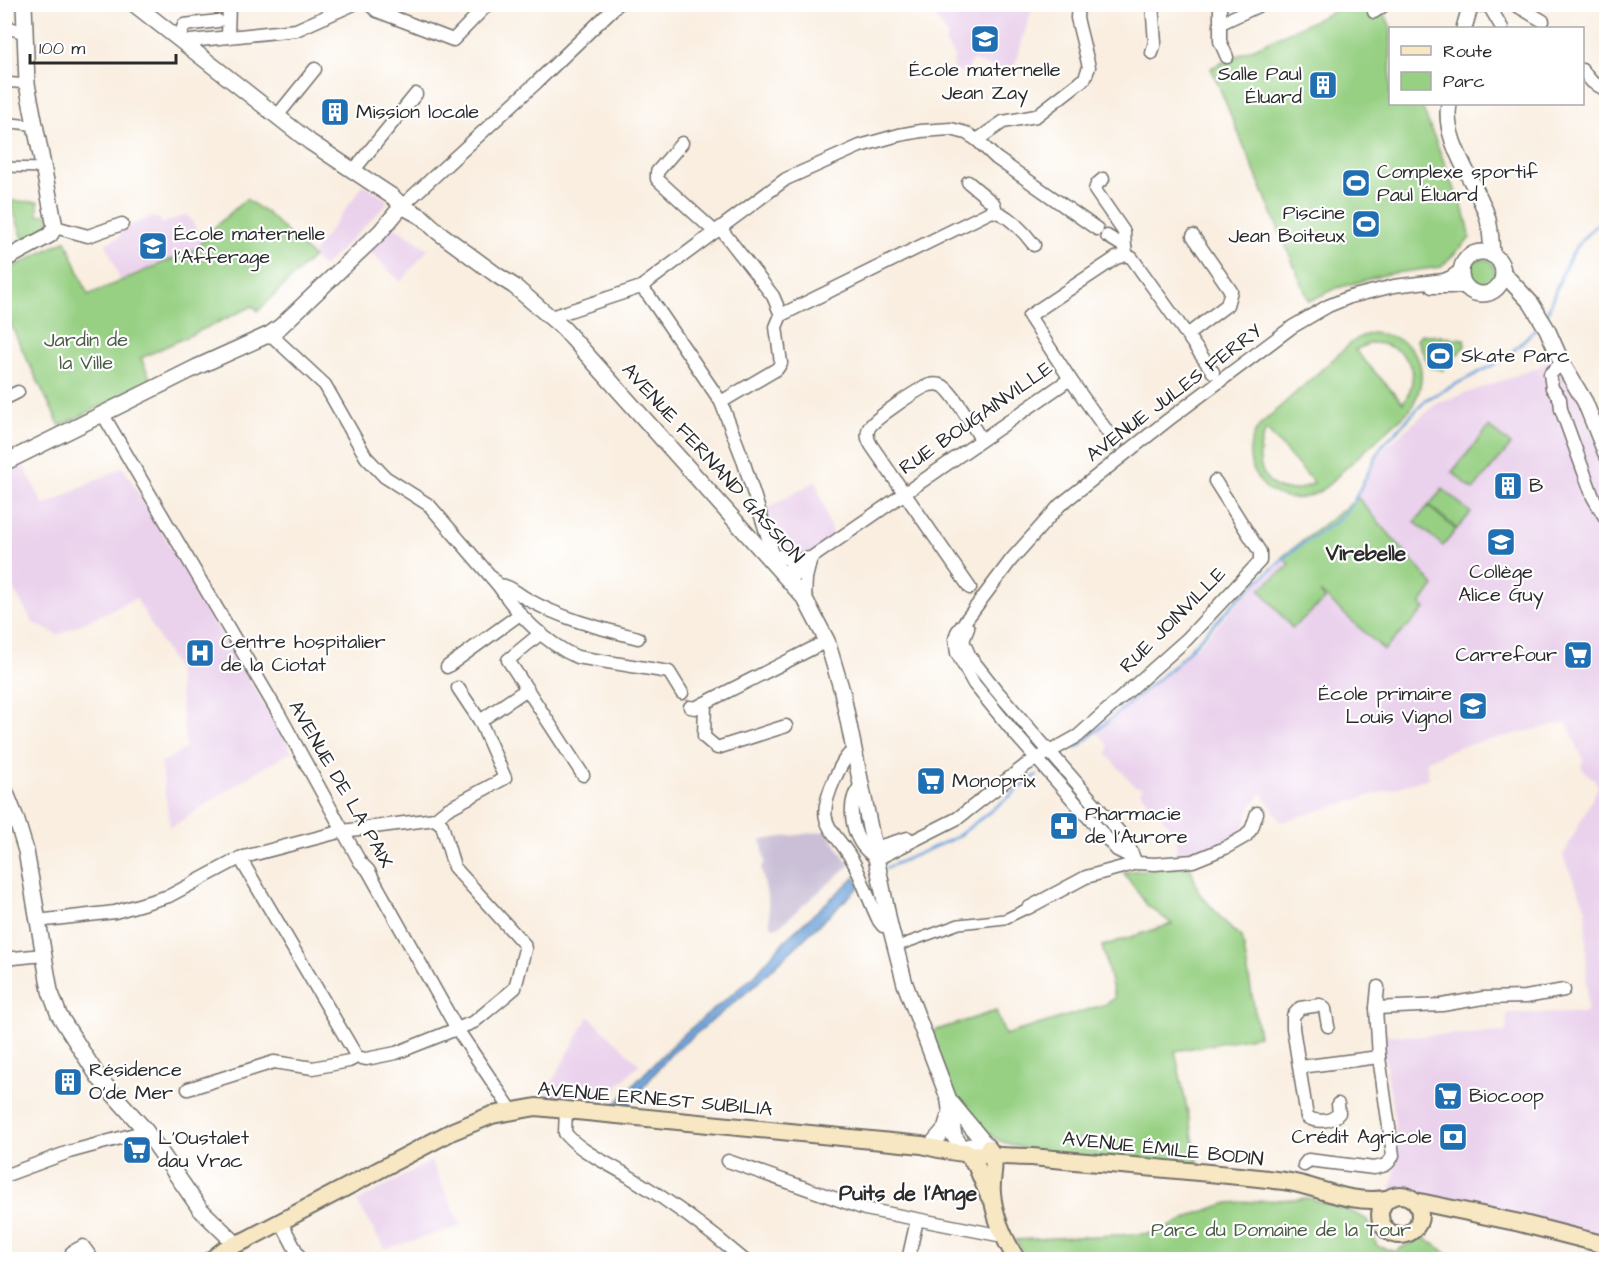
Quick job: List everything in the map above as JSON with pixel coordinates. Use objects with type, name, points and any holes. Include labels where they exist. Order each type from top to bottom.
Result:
[{"type":"main road","name":"AVENUE ERNEST SUBILIA","points":[[211,1260],[238,1252],[280,1222],[453,1131],[492,1115],[536,1107],[927,1144],[936,1149],[975,1148]]},
{"type":"main road","name":"AVENUE ÉMILE BODIN","points":[[975,1148],[1021,1157],[1295,1183],[1354,1200],[1387,1199]]},
{"type":"main road","points":[[975,1148],[991,1182],[993,1204],[1003,1236],[1017,1260]]},
{"type":"main road","points":[[993,1204],[1001,1175],[1021,1157]]},
{"type":"main road","name":"AVENUE ÉMILE BODIN","points":[[1295,1183],[1317,1195],[1380,1221]]},
{"type":"main road","points":[[1463,1211],[1437,1215],[1404,1235],[1396,1235],[1383,1228],[1380,1221],[1381,1206],[1387,1199],[1401,1194],[1415,1201],[1520,1222],[1603,1245]]},
{"type":"main road","points":[[1415,1201],[1420,1214],[1416,1227]]},
{"type":"street","points":[[4,260],[50,235],[56,224],[27,84],[24,4]]},
{"type":"street","points":[[228,37],[229,4]]},
{"type":"street","points":[[218,21],[184,25],[182,42],[296,30],[354,4]]},
{"type":"street","points":[[369,4],[377,11],[453,40],[488,4]]},
{"type":"street","points":[[4,463],[102,413],[270,334],[281,326],[383,229],[400,208],[618,4]]},
{"type":"street","points":[[977,140],[1003,122],[1036,116],[1088,74],[1089,68],[1077,18],[1078,4]]},
{"type":"street","points":[[1152,4],[1155,42],[1152,53]]},
{"type":"street","points":[[1220,4],[1220,41],[1227,57]]},
{"type":"street","points":[[1221,23],[1262,4]]},
{"type":"street","points":[[1374,12],[1386,4]]},
{"type":"street","points":[[1464,27],[1471,4],[1488,4],[1501,27]]},
{"type":"street","points":[[1514,4],[1546,25]]},
{"type":"street","points":[[1533,4],[1546,25]]},
{"type":"street","name":"AVENUE FERNAND GASSION","points":[[137,5],[310,142],[393,197],[400,208],[422,217],[438,232],[514,286],[551,317],[585,351],[805,599],[827,640],[842,692],[890,926],[910,998],[949,1107],[953,1133],[975,1148]]},
{"type":"street","points":[[6,23],[10,28],[25,27]]},
{"type":"street","points":[[277,116],[315,69]]},
{"type":"street","points":[[1584,72],[1592,82],[1606,90]]},
{"type":"street","points":[[4,82],[27,84]]},
{"type":"street","points":[[353,171],[417,94]]},
{"type":"street","points":[[1449,105],[1447,113],[1450,130],[1489,221],[1485,253]]},
{"type":"street","points":[[4,122],[37,126]]},
{"type":"street","points":[[551,317],[641,287],[786,179],[860,146],[898,135],[921,131],[959,130],[977,140],[996,158],[1102,232],[1125,251],[1213,372]]},
{"type":"street","points":[[682,143],[657,172],[657,179],[718,230],[773,296],[781,315]]},
{"type":"street","points":[[4,167],[45,168]]},
{"type":"street","points":[[1103,179],[1097,184],[1095,190],[1124,232],[1125,251]]},
{"type":"street","points":[[968,182],[994,204],[996,211],[1022,230],[1034,245]]},
{"type":"street","points":[[721,402],[777,369],[780,363],[776,327],[781,315],[996,211]]},
{"type":"street","points":[[56,224],[88,236],[122,224]]},
{"type":"street","points":[[1187,335],[1227,305],[1231,291],[1193,236]]},
{"type":"street","name":"RUE BOUGAINVILLE","points":[[786,576],[795,575],[806,561],[1070,379],[1029,316],[1125,251]]},
{"type":"street","points":[[1485,253],[1500,262],[1500,280],[1493,291],[1482,294],[1466,287],[1461,279],[1461,270],[1465,259],[1485,253]]},
{"type":"street","name":"AVENUE JULES FERRY","points":[[1135,860],[1117,850],[1036,759],[974,684],[955,646],[957,632],[972,609],[1033,534],[1060,505],[1292,327],[1328,306],[1350,297],[1394,286],[1451,277],[1461,270]]},
{"type":"street","points":[[1500,280],[1518,289],[1531,303],[1567,359],[1589,399],[1606,440]]},
{"type":"street","name":"AVENUE JULES FERRY","points":[[1416,284],[1430,287],[1466,287]]},
{"type":"street","points":[[641,287],[721,402],[742,457],[771,547],[772,562]]},
{"type":"street","points":[[1549,332],[1562,363],[1585,402],[1606,454]]},
{"type":"street","points":[[270,334],[325,385],[366,457],[385,477],[429,505],[520,614],[541,633],[577,657],[669,672],[682,693]]},
{"type":"street","points":[[1562,363],[1550,374],[1552,388],[1560,399],[1561,409],[1593,497],[1606,519]]},
{"type":"street","points":[[1070,379],[1116,444]]},
{"type":"street","points":[[970,588],[871,446],[867,432],[874,422],[922,388],[932,384],[944,387],[950,392],[981,440]]},
{"type":"street","name":"AVENUE DE LA PAIX","points":[[102,413],[279,714],[360,862],[368,870],[457,1029],[512,1111]]},
{"type":"street","name":"RUE JOINVILLE","points":[[875,854],[958,818],[978,805],[1026,765],[1078,736],[1171,654],[1260,561],[1260,552],[1215,481]]},
{"type":"street","points":[[772,562],[780,556],[806,561],[805,599]]},
{"type":"street","points":[[498,585],[506,585],[526,599],[563,616],[638,638]]},
{"type":"street","name":"AVENUE JULES FERRY","points":[[990,588],[965,633],[963,640],[965,648],[996,690],[1128,841],[1135,860]]},
{"type":"street","points":[[447,667],[520,614]]},
{"type":"street","points":[[541,633],[508,660],[583,775]]},
{"type":"street","points":[[690,707],[695,708],[827,640]]},
{"type":"street","points":[[37,921],[115,912],[169,896],[240,858],[343,831],[435,819],[446,810],[505,778],[480,721],[458,688]]},
{"type":"street","points":[[480,721],[528,689]]},
{"type":"street","points":[[705,703],[704,737],[717,748],[749,740],[786,726]]},
{"type":"street","points":[[853,751],[839,770],[827,796],[824,807],[826,820],[832,833],[851,859],[879,921],[883,926],[890,926]]},
{"type":"street","points":[[4,788],[26,851],[53,1002],[59,1014],[99,1078],[146,1131],[200,1209],[238,1252]]},
{"type":"street","points":[[895,948],[959,924],[1005,918],[1086,877],[1135,860],[1155,864],[1193,861],[1246,836],[1252,828],[1257,813]]},
{"type":"street","points":[[188,1089],[274,1062],[313,1068],[349,1061],[357,1057],[366,1059],[396,1053],[474,1022],[512,991],[517,983],[525,949],[521,939],[454,867],[442,825],[435,819]]},
{"type":"street","points":[[240,858],[357,1057]]},
{"type":"street","points":[[4,959],[44,955]]},
{"type":"street","points":[[1304,1165],[1308,1160],[1374,1168],[1383,1167],[1390,1162],[1393,1155],[1379,1057],[1377,987]]},
{"type":"street","points":[[1376,1008],[1443,1005],[1484,998],[1526,997],[1564,990]]},
{"type":"street","points":[[1328,1026],[1324,1009],[1320,1005],[1300,1008],[1293,1016],[1307,1117],[1312,1120],[1335,1118],[1339,1113],[1338,1104]]},
{"type":"street","points":[[1300,1067],[1379,1057]]},
{"type":"street","points":[[927,1144],[945,1129],[949,1107]]},
{"type":"street","points":[[566,1110],[565,1133],[574,1144],[632,1178],[726,1244],[744,1260]]},
{"type":"street","points":[[4,1176],[69,1152],[146,1131]]},
{"type":"street","points":[[728,1161],[865,1209],[1003,1236]]},
{"type":"street","points":[[908,1260],[916,1220]]},
{"type":"street","points":[[280,1222],[301,1260]]},
{"type":"street","points":[[71,1257],[72,1252],[83,1246],[93,1260]]},
{"type":"shaded area","name":"École maternelle Jean Zay","points":[[932,5],[1033,5],[1015,65],[1003,72],[972,60],[967,74],[953,70],[954,56],[945,42],[948,35],[937,19]]},
{"type":"shaded area","points":[[364,184],[386,199],[387,204],[323,267],[311,256]]},
{"type":"shaded area","name":"École maternelle l'Afferage","points":[[187,214],[204,241],[196,249],[120,280],[106,243],[120,237],[120,229],[152,217],[160,219],[162,224]]},
{"type":"shaded area","points":[[393,226],[428,249],[401,282],[369,250]]},
{"type":"shaded area","points":[[1553,357],[1582,402],[1606,468],[1606,1239],[1390,1188],[1394,1180],[1396,1159],[1395,1122],[1381,1035],[1424,1036],[1506,1032],[1507,1013],[1587,1013],[1586,908],[1563,856],[1598,787],[1595,780],[1581,766],[1583,760],[1567,722],[1458,747],[1426,761],[1429,778],[1281,822],[1262,793],[1251,806],[1241,834],[1208,851],[1175,861],[1178,830],[1174,832],[1140,791],[1144,787],[1135,786],[1107,755],[1109,746],[1095,729],[1199,645],[1282,557],[1384,650],[1425,608],[1421,604],[1434,586],[1358,498],[1381,451],[1436,404],[1537,368]]},
{"type":"shaded area","name":"Centre hospitalier de la Ciotat","points":[[21,460],[44,506],[123,467],[292,752],[259,770],[170,828],[161,763],[186,748],[177,670],[136,598],[58,635],[33,623],[5,575],[4,468]]},
{"type":"shaded area","points":[[816,481],[834,541],[789,565],[777,547],[763,511]]},
{"type":"shaded area","points":[[826,831],[850,865],[778,927],[770,925],[768,900],[761,868],[765,862],[761,840]]},
{"type":"shaded area","points":[[589,1016],[639,1064],[599,1105],[541,1102]]},
{"type":"shaded area","points":[[431,1161],[461,1226],[385,1249],[357,1202]]},
{"type":"green space","name":"Complexe sportif Paul Éluard","points":[[1347,5],[1381,5],[1391,27],[1389,105],[1421,105],[1467,220],[1470,238],[1441,267],[1387,274],[1337,288],[1309,301],[1211,68]]},
{"type":"green space","name":"Jardin de la Ville","points":[[246,199],[267,213],[313,257],[258,311],[253,306],[141,358],[152,382],[60,426],[5,310],[4,272],[66,240],[88,295],[196,249],[216,226]]},
{"type":"green space","points":[[10,201],[38,202],[38,215],[49,214],[49,227],[25,244]]},
{"type":"green space","points":[[1482,259],[1491,263],[1495,272],[1491,281],[1482,285],[1473,281],[1469,272],[1473,263]]},
{"type":"green space","points":[[1372,333],[1388,336],[1411,348],[1418,358],[1421,382],[1410,410],[1320,491],[1301,498],[1273,493],[1259,480],[1250,459],[1250,446],[1254,435],[1261,424],[1360,337]],"holes":[[[1370,343],[1393,348],[1408,361],[1412,381],[1403,403],[1355,350]],[[1267,430],[1314,483],[1299,489],[1287,490],[1276,487],[1268,480],[1262,470],[1260,458],[1261,444]]]},
{"type":"green space","name":"Skate Parc","points":[[1421,334],[1464,339],[1465,346],[1443,370],[1429,367],[1417,340]]},
{"type":"green space","points":[[1489,427],[1511,445],[1473,490],[1452,472]]},
{"type":"green space","points":[[1443,489],[1471,513],[1457,529],[1429,505]]},
{"type":"green space","points":[[1358,498],[1434,586],[1421,604],[1425,609],[1384,650],[1320,592],[1325,600],[1292,628],[1260,589],[1290,565],[1282,557]]},
{"type":"green space","points":[[1428,506],[1456,530],[1443,546],[1415,522]]},
{"type":"green space","points":[[1190,866],[1199,893],[1231,929],[1242,937],[1259,1036],[1175,1051],[1199,1167],[1032,1151],[1000,1141],[976,1124],[960,1105],[949,1084],[930,1032],[996,1011],[1005,1035],[1106,1004],[1115,998],[1102,946],[1172,924],[1147,905],[1123,872]]},
{"type":"green space","name":"Parc du Domaine de la Tour","points":[[1308,1198],[1352,1212],[1368,1220],[1377,1246],[1396,1252],[1422,1236],[1453,1257],[1452,1259],[1030,1260],[1015,1240],[1157,1233],[1196,1214],[1228,1203]]},
{"type":"water","points":[[855,877],[860,886],[753,987],[670,1055],[626,1108],[613,1106],[678,1039],[754,976],[785,940]]},
{"type":"waterway","points":[[1546,316],[1574,250],[1606,217]]},
{"type":"waterway","points":[[1076,748],[1176,664],[1238,599],[1291,552],[1338,520],[1352,505],[1381,447],[1427,399],[1505,359],[1538,326]]},
{"type":"waterway","points":[[886,868],[957,837],[1037,775]]},
{"type":"place","name":"École maternelle Jean Zay","points":[[985,39]]},
{"type":"place","name":"Salle Paul Éluard","points":[[1323,85]]},
{"type":"place","name":"Mission locale","points":[[335,112]]},
{"type":"place","name":"Complexe sportif Paul Éluard","points":[[1356,183]]},
{"type":"place","name":"Piscine Jean Boiteux","points":[[1366,224]]},
{"type":"place","name":"École maternelle l'Afferage","points":[[153,246]]},
{"type":"place","name":"Skate Parc","points":[[1440,356]]},
{"type":"place","name":"B","points":[[1508,486]]},
{"type":"place","name":"Collège Alice Guy","points":[[1501,542]]},
{"type":"place","name":"Centre hospitalier de la Ciotat","points":[[200,653]]},
{"type":"place","name":"Carrefour","points":[[1578,655]]},
{"type":"place","name":"École primaire Louis Vignol","points":[[1473,706]]},
{"type":"place","name":"Monoprix","points":[[931,781]]},
{"type":"place","name":"Pharmacie de l'Aurore","points":[[1064,826]]},
{"type":"place","name":"Résidence O'de Mer","points":[[68,1082]]},
{"type":"place","name":"Biocoop","points":[[1448,1096]]},
{"type":"place","name":"Crédit Agricole","points":[[1453,1137]]},
{"type":"place","name":"L'Oustalet dau Vrac","points":[[137,1150]]},
{"type":"district","name":"Virebelle","points":[[1366,553]]},
{"type":"district","name":"Puits de l'Ange","points":[[908,1193]]}]
